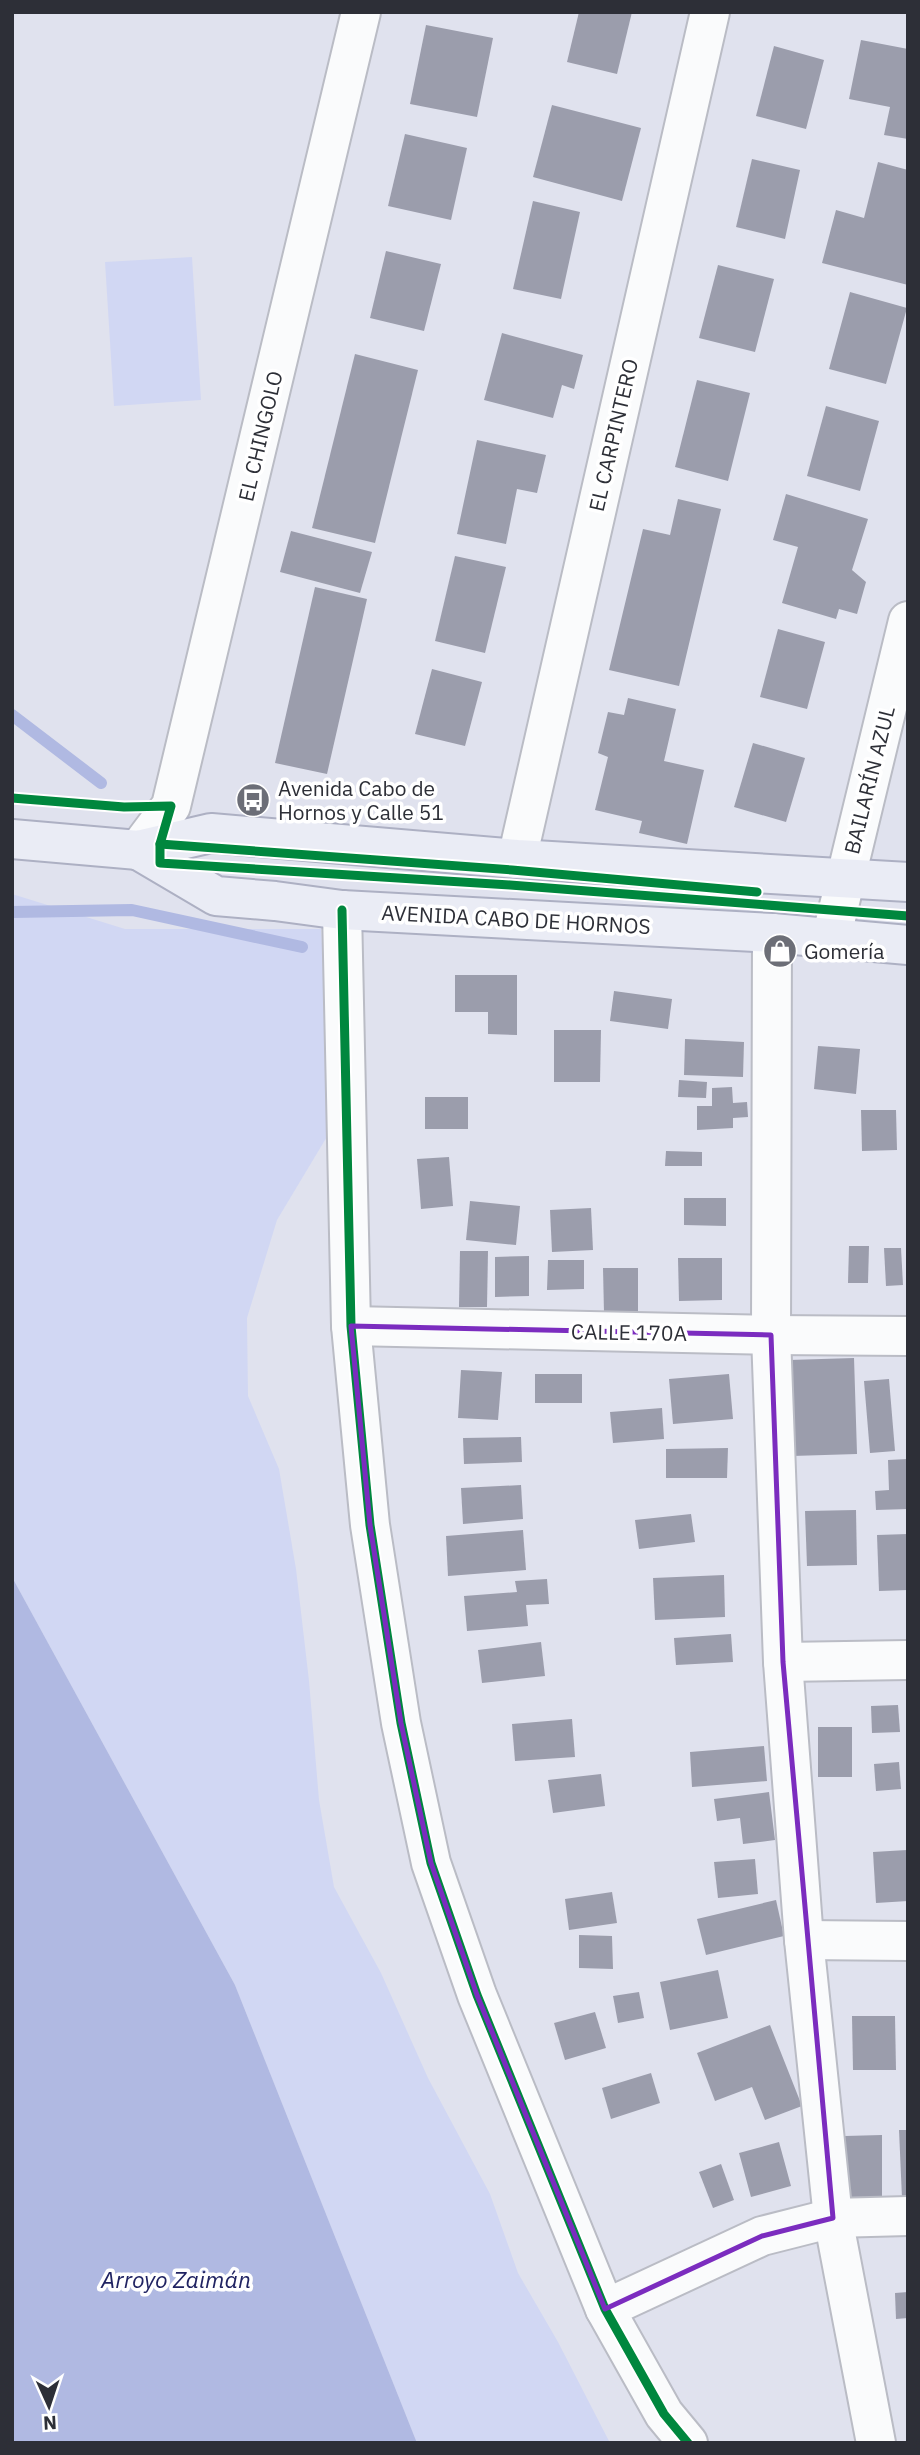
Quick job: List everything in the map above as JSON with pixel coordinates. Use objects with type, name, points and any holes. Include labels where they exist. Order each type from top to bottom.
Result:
[{"type":"main road","name":"AVENIDA CABO DE HORNOS","points":[[12,839],[138,850],[211,833],[517,859],[908,882]]},
{"type":"main road","name":"AVENIDA CABO DE HORNOS","points":[[138,850],[216,896],[342,910],[772,933],[908,945]]},
{"type":"street","name":"EL CHINGOLO","points":[[138,850],[172,806],[361,12]]},
{"type":"street","name":"EL CARPINTERO","points":[[517,859],[710,12]]},
{"type":"street","name":"BAILARÍN AZUL","points":[[831,939],[908,621]]},
{"type":"street","points":[[342,910],[351,1326],[370,1525],[401,1723],[431,1863],[477,1995],[606,2309],[664,2414],[688,2443]]},
{"type":"street","points":[[772,933],[771,1335],[783,1662],[804,1940],[833,2218],[876,2443]]},
{"type":"street","name":"CALLE 170A","points":[[351,1326],[908,1336]]},
{"type":"street","points":[[783,1662],[908,1660]]},
{"type":"street","points":[[804,1940],[908,1941]]},
{"type":"street","points":[[606,2309],[762,2236],[833,2218],[908,2216]]},
{"type":"highlighted area","points":[[351,1326],[771,1335],[783,1662],[833,2218],[762,2236],[605,2309],[477,1995],[431,1863],[401,1723],[370,1525]]},
{"type":"shaded area","points":[[192,257],[201,400],[114,406],[105,262]]},
{"type":"shaded area","points":[[12,894],[125,929],[321,929],[334,1125],[277,1220],[247,1318],[248,1396],[279,1469],[296,1569],[319,1800],[334,1887],[381,1973],[428,2078],[490,2194],[518,2273],[558,2342],[610,2443],[417,2443],[235,1985],[12,1577]]},
{"type":"water","name":"Arroyo Zaimán","points":[[12,1577],[235,1985],[417,2443],[12,2443]]},
{"type":"building","points":[[579,12],[632,12],[617,74],[567,62]]},
{"type":"building","points":[[426,25],[493,38],[477,117],[410,104]]},
{"type":"building","points":[[861,40],[908,49],[908,139],[884,135],[890,107],[849,99]]},
{"type":"building","points":[[774,46],[824,60],[806,129],[756,116]]},
{"type":"building","points":[[552,105],[641,128],[622,201],[533,177]]},
{"type":"building","points":[[405,134],[467,148],[451,220],[388,206]]},
{"type":"building","points":[[752,159],[800,170],[785,239],[736,227]]},
{"type":"building","points":[[878,162],[908,170],[908,285],[822,263],[836,210],[864,218]]},
{"type":"building","points":[[533,201],[580,212],[561,299],[513,289]]},
{"type":"building","points":[[386,251],[441,264],[424,331],[370,318]]},
{"type":"building","points":[[718,265],[774,279],[755,352],[699,338]]},
{"type":"building","points":[[850,292],[907,308],[886,384],[829,369]]},
{"type":"building","points":[[502,333],[583,355],[574,389],[562,385],[553,418],[484,400]]},
{"type":"building","points":[[355,354],[418,370],[375,543],[312,528]]},
{"type":"building","points":[[697,380],[750,393],[728,481],[675,467]]},
{"type":"building","points":[[826,406],[879,421],[860,491],[807,476]]},
{"type":"building","points":[[477,440],[546,455],[537,493],[517,489],[506,544],[457,534]]},
{"type":"building","points":[[786,494],[868,519],[852,570],[866,582],[857,614],[839,609],[836,619],[782,603],[798,547],[773,540]]},
{"type":"building","points":[[678,499],[721,509],[679,686],[609,670],[643,529],[670,535]]},
{"type":"building","points":[[291,531],[372,552],[360,593],[280,572]]},
{"type":"building","points":[[455,556],[506,567],[485,653],[435,641]]},
{"type":"building","points":[[315,587],[367,599],[327,774],[275,763]]},
{"type":"building","points":[[778,629],[825,642],[807,709],[760,697]]},
{"type":"building","points":[[432,669],[482,682],[465,746],[415,734]]},
{"type":"building","points":[[628,698],[676,709],[664,761],[704,770],[687,844],[639,833],[642,821],[595,810],[608,757],[598,753],[608,712],[624,715]]},
{"type":"building","points":[[753,743],[805,758],[786,822],[734,807]]},
{"type":"building","points":[[455,975],[517,975],[517,1035],[488,1034],[488,1012],[455,1012]]},
{"type":"building","points":[[614,991],[672,999],[668,1029],[610,1021]]},
{"type":"building","points":[[554,1030],[601,1030],[600,1082],[554,1082]]},
{"type":"building","points":[[685,1039],[744,1042],[743,1077],[684,1075]]},
{"type":"building","points":[[818,1046],[860,1049],[856,1094],[814,1089]]},
{"type":"building","points":[[679,1080],[707,1082],[706,1098],[678,1097]]},
{"type":"building","points":[[732,1087],[733,1103],[747,1102],[748,1117],[733,1118],[733,1128],[697,1130],[697,1106],[712,1106],[712,1088]]},
{"type":"building","points":[[425,1097],[468,1097],[468,1129],[425,1129]]},
{"type":"building","points":[[861,1110],[896,1110],[897,1150],[862,1151]]},
{"type":"building","points":[[666,1151],[702,1152],[702,1166],[665,1166]]},
{"type":"building","points":[[449,1157],[453,1206],[421,1209],[417,1159]]},
{"type":"building","points":[[684,1198],[726,1198],[726,1226],[684,1225]]},
{"type":"building","points":[[470,1201],[520,1206],[516,1245],[466,1240]]},
{"type":"building","points":[[591,1208],[593,1250],[552,1252],[550,1210]]},
{"type":"building","points":[[849,1246],[869,1246],[868,1283],[848,1283]]},
{"type":"building","points":[[884,1248],[901,1248],[903,1285],[886,1286]]},
{"type":"building","points":[[460,1251],[488,1251],[487,1307],[459,1307]]},
{"type":"building","points":[[529,1256],[529,1296],[495,1297],[495,1257]]},
{"type":"building","points":[[678,1258],[722,1258],[722,1300],[679,1301]]},
{"type":"building","points":[[548,1260],[584,1260],[584,1289],[547,1290]]},
{"type":"building","points":[[603,1268],[638,1268],[638,1313],[604,1313]]},
{"type":"building","points":[[854,1358],[857,1454],[792,1456],[789,1360]]},
{"type":"building","points":[[461,1370],[502,1372],[498,1420],[458,1418]]},
{"type":"building","points":[[535,1374],[582,1374],[582,1403],[535,1403]]},
{"type":"building","points":[[729,1374],[733,1419],[673,1424],[669,1379]]},
{"type":"building","points":[[889,1379],[895,1451],[870,1453],[864,1381]]},
{"type":"building","points":[[662,1408],[664,1439],[613,1443],[610,1412]]},
{"type":"building","points":[[521,1437],[522,1462],[464,1464],[463,1438]]},
{"type":"building","points":[[728,1448],[727,1478],[666,1478],[666,1449]]},
{"type":"building","points":[[908,1459],[908,1509],[876,1510],[875,1491],[889,1490],[888,1460]]},
{"type":"building","points":[[521,1485],[523,1519],[463,1524],[461,1488]]},
{"type":"building","points":[[856,1510],[857,1565],[807,1566],[805,1511]]},
{"type":"building","points":[[691,1514],[695,1542],[639,1549],[635,1520]]},
{"type":"building","points":[[523,1530],[526,1570],[448,1576],[446,1536]]},
{"type":"building","points":[[908,1534],[908,1590],[879,1591],[877,1535]]},
{"type":"building","points":[[724,1575],[725,1617],[655,1620],[653,1578]]},
{"type":"building","points":[[547,1579],[549,1604],[526,1605],[528,1626],[467,1631],[464,1596],[517,1592],[515,1581]]},
{"type":"building","points":[[731,1634],[733,1662],[676,1665],[674,1638]]},
{"type":"building","points":[[541,1642],[545,1676],[482,1683],[478,1650]]},
{"type":"building","points":[[898,1705],[900,1732],[872,1733],[871,1706]]},
{"type":"building","points":[[572,1719],[575,1757],[515,1761],[512,1724]]},
{"type":"building","points":[[818,1727],[852,1727],[852,1777],[818,1777]]},
{"type":"building","points":[[764,1746],[767,1781],[692,1787],[690,1752]]},
{"type":"building","points":[[899,1762],[901,1789],[876,1791],[874,1764]]},
{"type":"building","points":[[601,1774],[605,1806],[553,1813],[548,1780]]},
{"type":"building","points":[[769,1792],[775,1840],[743,1844],[740,1818],[717,1821],[714,1799]]},
{"type":"building","points":[[907,1850],[908,1901],[876,1903],[873,1852]]},
{"type":"building","points":[[755,1859],[758,1894],[718,1898],[714,1862]]},
{"type":"building","points":[[612,1892],[617,1923],[569,1930],[565,1899]]},
{"type":"building","points":[[776,1900],[784,1936],[706,1955],[697,1919]]},
{"type":"building","points":[[579,1935],[612,1936],[613,1969],[579,1968]]},
{"type":"building","points":[[718,1970],[728,2018],[670,2030],[660,1982]]},
{"type":"building","points":[[639,1992],[644,2018],[618,2023],[613,1996]]},
{"type":"building","points":[[595,2012],[606,2048],[565,2060],[554,2023]]},
{"type":"building","points":[[852,2016],[895,2016],[896,2070],[853,2070]]},
{"type":"building","points":[[770,2025],[802,2106],[765,2120],[752,2087],[715,2101],[697,2053]]},
{"type":"building","points":[[651,2073],[660,2103],[611,2119],[602,2088]]},
{"type":"building","points":[[899,2130],[908,2130],[908,2198],[902,2198]]},
{"type":"building","points":[[882,2135],[882,2204],[846,2205],[845,2136]]},
{"type":"building","points":[[779,2142],[791,2186],[751,2197],[739,2153]]},
{"type":"building","points":[[721,2164],[734,2200],[713,2208],[699,2172]]},
{"type":"building","points":[[908,2292],[908,2318],[896,2319],[895,2293]]},
{"type":"waterway","points":[[12,715],[101,783]]},
{"type":"waterway","points":[[12,912],[132,910],[302,947]]},
{"type":"cycle path","points":[[12,798],[124,807],[171,806],[160,844],[160,863],[510,885],[908,916]]},
{"type":"cycle path","points":[[160,844],[512,870],[757,892]]},
{"type":"cycle path","points":[[342,910],[351,1326],[370,1525],[401,1723],[431,1863],[477,1995],[605,2309],[664,2414],[688,2443]]},
{"type":"place","name":"Avenida Cabo de Hornos y Calle 51","points":[[253,800]]},
{"type":"place","name":"Gomería","points":[[780,951]]}]
